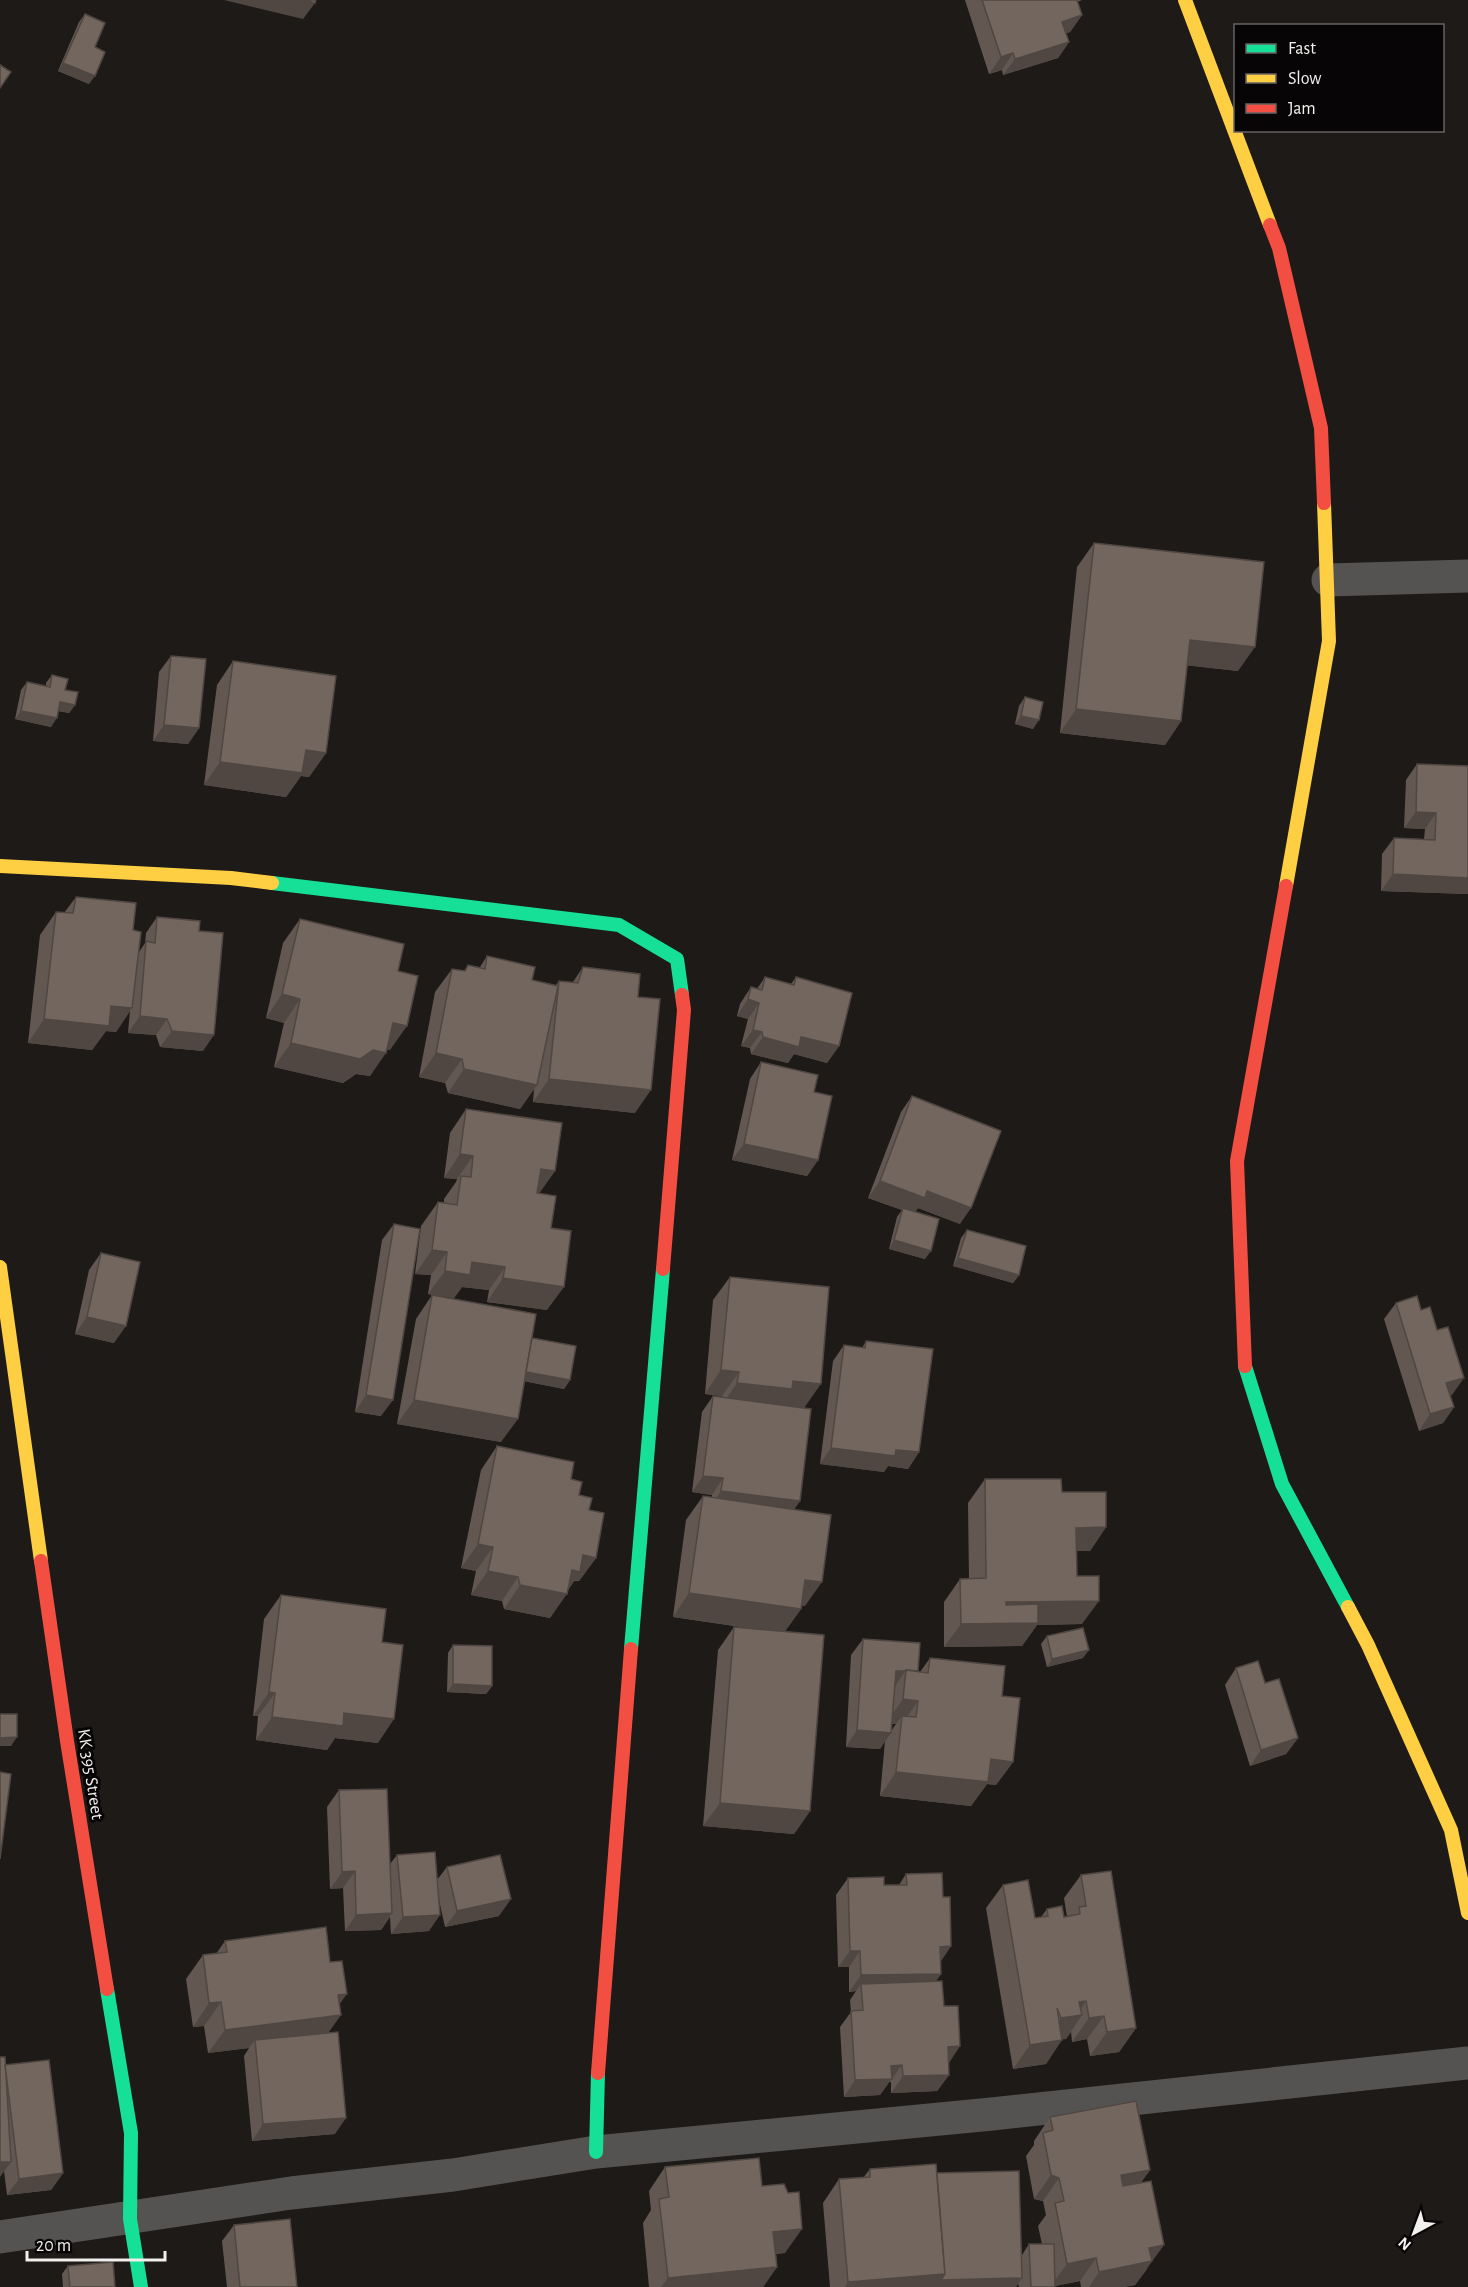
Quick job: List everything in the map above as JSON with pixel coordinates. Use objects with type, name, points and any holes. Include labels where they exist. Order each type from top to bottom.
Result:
[{"type":"street","points":[[1185,0],[1234,129]]},
{"type":"street","points":[[1235,132],[1279,248],[1322,428],[1329,641],[1237,1161],[1245,1368],[1282,1484],[1368,1645],[1451,1830],[1468,1913]]},
{"type":"street","points":[[1328,580],[1468,576]]},
{"type":"street","points":[[0,866],[231,878],[619,925],[677,959],[684,1010],[599,2039],[596,2152]]},
{"type":"street","name":"KK 395 Street","points":[[0,1267],[67,1741],[131,2133],[130,2218],[141,2287]]},
{"type":"street","points":[[0,2237],[291,2193],[453,2175],[596,2152],[1004,2113],[1468,2063]]},
{"type":"building","points":[[982,0],[1077,0],[1082,15],[1062,22],[1069,42],[1015,59],[1013,53],[1001,57]]},
{"type":"building","points":[[85,14],[105,23],[95,47],[105,52],[95,76],[63,63]]},
{"type":"building","points":[[0,65],[11,72],[0,88]]},
{"type":"building","points":[[1094,543],[1264,562],[1255,647],[1190,640],[1181,721],[1076,709]]},
{"type":"building","points":[[171,656],[206,659],[199,728],[164,725]]},
{"type":"building","points":[[233,661],[336,676],[326,753],[306,750],[302,773],[220,762]]},
{"type":"building","points":[[52,675],[68,679],[65,690],[78,692],[75,705],[60,702],[57,718],[21,711],[27,682],[50,687]]},
{"type":"building","points":[[1025,697],[1043,702],[1039,720],[1021,716]]},
{"type":"building","points":[[1417,764],[1468,766],[1468,878],[1393,874],[1394,838],[1435,840],[1436,813],[1416,812]]},
{"type":"building","points":[[76,897],[136,903],[133,930],[141,932],[132,1008],[111,1006],[109,1026],[44,1019],[56,912],[73,913]]},
{"type":"building","points":[[157,917],[200,921],[199,931],[223,933],[214,1035],[172,1031],[167,1019],[140,1016],[146,941],[155,943]]},
{"type":"building","points":[[300,919],[404,944],[398,971],[418,976],[407,1026],[393,1023],[386,1053],[373,1050],[360,1059],[291,1043],[300,999],[282,994]]},
{"type":"building","points":[[487,956],[535,967],[532,980],[558,986],[537,1085],[464,1069],[462,1059],[436,1053],[452,969],[465,971],[468,965],[485,969]]},
{"type":"building","points":[[583,967],[640,974],[638,997],[660,999],[651,1090],[549,1079],[559,981],[578,983]]},
{"type":"building","points":[[765,977],[794,985],[796,977],[852,993],[839,1046],[801,1037],[799,1047],[763,1037],[762,1032],[753,1030],[759,1003],[748,999],[751,987],[762,990]]},
{"type":"building","points":[[761,1062],[818,1075],[814,1092],[832,1096],[818,1160],[744,1144]]},
{"type":"building","points":[[912,1096],[1001,1131],[971,1208],[927,1191],[925,1198],[880,1181]]},
{"type":"building","points":[[466,1109],[562,1123],[555,1171],[541,1169],[537,1193],[556,1196],[551,1228],[571,1231],[564,1287],[503,1278],[505,1267],[472,1262],[470,1275],[445,1271],[447,1252],[432,1250],[438,1202],[457,1205],[461,1176],[471,1177],[473,1156],[460,1154]]},
{"type":"building","points":[[903,1208],[939,1219],[931,1251],[894,1240]]},
{"type":"building","points":[[394,1224],[420,1229],[393,1400],[366,1395]]},
{"type":"building","points":[[967,1230],[1026,1246],[1019,1275],[958,1258]]},
{"type":"building","points":[[101,1253],[140,1262],[126,1326],[87,1317]]},
{"type":"building","points":[[730,1277],[829,1287],[821,1384],[793,1381],[792,1389],[737,1383],[739,1372],[721,1370]]},
{"type":"building","points":[[432,1295],[536,1314],[518,1419],[414,1400]]},
{"type":"building","points":[[1417,1296],[1421,1310],[1430,1307],[1437,1330],[1448,1327],[1464,1378],[1446,1383],[1454,1407],[1430,1414],[1396,1303]]},
{"type":"building","points":[[532,1338],[576,1346],[570,1380],[526,1372]]},
{"type":"building","points":[[866,1341],[933,1349],[919,1452],[896,1450],[895,1456],[831,1448],[844,1345],[865,1348]]},
{"type":"building","points":[[713,1396],[811,1409],[800,1501],[721,1491],[723,1478],[703,1476]]},
{"type":"building","points":[[497,1446],[574,1462],[571,1479],[582,1482],[579,1495],[592,1498],[589,1510],[604,1513],[596,1558],[583,1555],[580,1572],[572,1570],[567,1594],[520,1585],[518,1577],[488,1571],[493,1547],[478,1544]]},
{"type":"building","points":[[985,1479],[1061,1479],[1062,1492],[1106,1492],[1106,1527],[1076,1528],[1077,1576],[1099,1576],[1099,1601],[1006,1602],[1006,1605],[1038,1604],[1038,1623],[961,1624],[960,1579],[986,1578]]},
{"type":"building","points":[[703,1496],[831,1515],[822,1582],[805,1580],[801,1609],[689,1593]]},
{"type":"building","points":[[281,1595],[386,1609],[382,1642],[403,1645],[394,1719],[344,1713],[343,1726],[272,1717],[275,1693],[269,1692]]},
{"type":"building","points":[[734,1627],[824,1635],[810,1811],[720,1803]]},
{"type":"building","points":[[1083,1628],[1089,1650],[1052,1659],[1047,1636]]},
{"type":"building","points":[[863,1639],[920,1643],[918,1671],[896,1671],[891,1733],[857,1730]]},
{"type":"building","points":[[453,1645],[492,1646],[492,1686],[453,1684]]},
{"type":"building","points":[[930,1658],[1005,1666],[1002,1696],[1020,1698],[1013,1762],[991,1759],[988,1782],[896,1772],[902,1716],[916,1717],[918,1701],[903,1699],[906,1670],[928,1673]]},
{"type":"building","points":[[1258,1661],[1265,1683],[1279,1679],[1298,1738],[1261,1750],[1236,1668]]},
{"type":"building","points":[[0,1714],[17,1714],[17,1737],[0,1738]]},
{"type":"building","points":[[0,1772],[11,1774],[0,1859]]},
{"type":"building","points":[[387,1789],[392,1913],[356,1915],[355,1871],[342,1872],[339,1790]]},
{"type":"building","points":[[435,1852],[440,1915],[403,1917],[397,1855]]},
{"type":"building","points":[[500,1855],[511,1899],[457,1911],[447,1867]]},
{"type":"building","points":[[1111,1871],[1136,2028],[1107,2032],[1104,2016],[1089,2018],[1086,2001],[1079,2002],[1082,2015],[1061,2018],[1057,2008],[1062,2040],[1030,2045],[1003,1885],[1028,1880],[1035,1918],[1048,1916],[1047,1909],[1062,1906],[1064,1917],[1080,1914],[1079,1907],[1086,1906],[1081,1875]]},
{"type":"building","points":[[942,1873],[943,1897],[950,1897],[951,1946],[940,1947],[941,1974],[861,1975],[860,1951],[850,1951],[848,1878],[884,1877],[884,1885],[907,1885],[906,1874]]},
{"type":"building","points":[[326,1927],[330,1962],[342,1961],[347,1994],[338,1995],[341,2015],[225,2030],[221,2002],[209,2003],[203,1955],[227,1952],[225,1941]]},
{"type":"building","points":[[942,1981],[944,2006],[958,2006],[960,2046],[948,2047],[949,2075],[903,2076],[902,2065],[891,2066],[892,2079],[855,2080],[851,2011],[863,2010],[861,1984]]},
{"type":"building","points":[[338,2032],[346,2118],[263,2124],[255,2040]]},
{"type":"building","points":[[0,2057],[5,2057],[11,2162],[0,2162]]},
{"type":"building","points":[[49,2060],[63,2173],[19,2179],[5,2065]]},
{"type":"building","points":[[1136,2101],[1150,2170],[1121,2175],[1123,2186],[1151,2181],[1164,2245],[1149,2248],[1152,2261],[1099,2272],[1096,2258],[1067,2264],[1055,2203],[1064,2201],[1059,2178],[1051,2175],[1043,2133],[1053,2130],[1050,2117]]},
{"type":"building","points":[[759,2158],[762,2186],[784,2184],[788,2193],[799,2192],[802,2229],[773,2232],[777,2267],[668,2278],[659,2199],[669,2197],[665,2167]]},
{"type":"building","points":[[936,2164],[945,2274],[848,2282],[839,2179],[870,2177],[870,2169]]},
{"type":"building","points":[[1019,2171],[1022,2278],[941,2280],[945,2274],[937,2173]]},
{"type":"building","points":[[290,2219],[297,2287],[240,2287],[234,2225]]},
{"type":"building","points":[[1029,2244],[1054,2244],[1055,2287],[1031,2287]]},
{"type":"building","points":[[113,2262],[115,2287],[70,2287],[68,2266]]},
{"type":"traffic: fast","points":[[272,883],[619,925],[677,959],[682,995]]},
{"type":"traffic: fast","points":[[631,1649],[663,1269]]},
{"type":"traffic: fast","points":[[1245,1366],[1282,1484],[1348,1607]]},
{"type":"traffic: fast","points":[[107,1989],[131,2133],[130,2219],[141,2287]]},
{"type":"traffic: fast","points":[[596,2152],[598,2073]]},
{"type":"traffic: slow","points":[[1185,0],[1234,130]]},
{"type":"traffic: slow","points":[[1235,132],[1270,225]]},
{"type":"traffic: slow","points":[[1286,886],[1329,641],[1324,503]]},
{"type":"traffic: slow","points":[[0,866],[231,878],[272,883]]},
{"type":"traffic: slow","points":[[0,1267],[41,1561]]},
{"type":"traffic: slow","points":[[1348,1607],[1368,1645],[1451,1830],[1468,1913]]},
{"type":"traffic: jam","points":[[1270,225],[1279,248],[1321,428],[1324,503]]},
{"type":"traffic: jam","points":[[1245,1366],[1237,1161],[1286,886]]},
{"type":"traffic: jam","points":[[663,1269],[684,1010],[682,995]]},
{"type":"traffic: jam","points":[[41,1561],[107,1989]]},
{"type":"traffic: jam","points":[[598,2073],[631,1649]]}]
